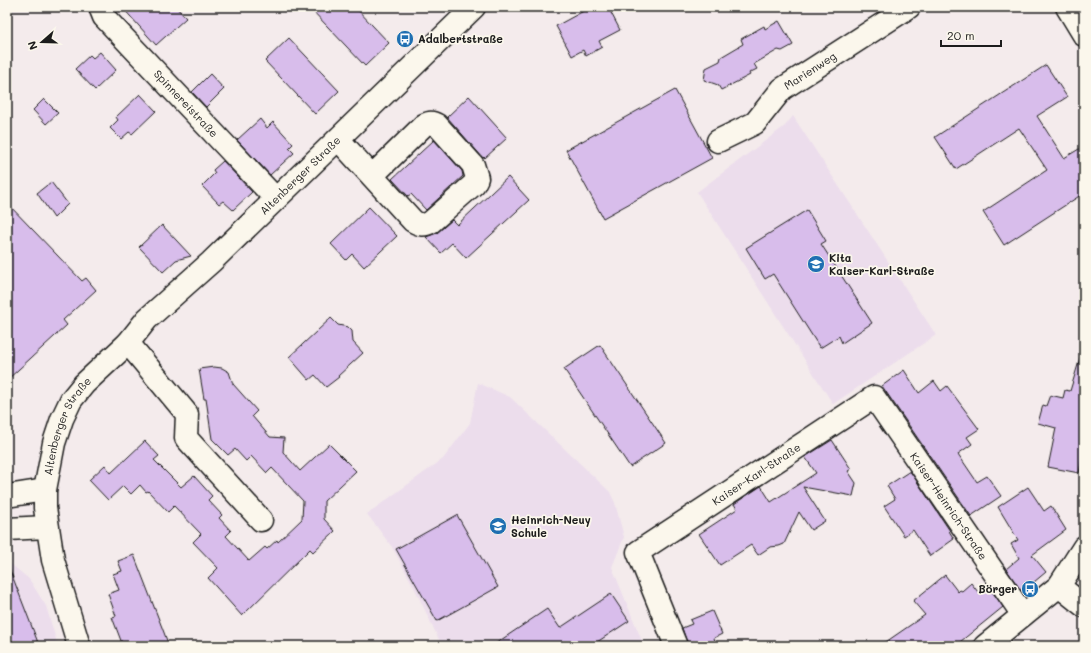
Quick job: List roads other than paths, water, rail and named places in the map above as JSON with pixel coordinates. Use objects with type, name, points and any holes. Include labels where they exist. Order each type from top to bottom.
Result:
[{"type":"street","name":"Spinnereistraße","points":[[100,7],[104,17],[276,199]]},
{"type":"street","name":"Altenberger Straße","points":[[80,646],[53,560],[45,508],[45,490],[54,443],[62,419],[71,400],[84,384],[128,343],[147,319],[211,262],[474,7]]},
{"type":"street","name":"Marienweg","points":[[718,141],[755,123],[782,89],[909,7]]},
{"type":"street","points":[[1067,7],[1084,34]]},
{"type":"street","points":[[338,139],[413,221],[420,225],[425,225],[431,222],[474,184],[477,178],[473,165],[438,125],[429,122],[424,125],[372,176]]},
{"type":"street","points":[[128,343],[187,414],[186,438],[261,520]]},
{"type":"street","name":"Kaiser-Karl-Straße","points":[[676,646],[638,552],[874,397]]},
{"type":"street","name":"Kaiser-Heinrich-Straße","points":[[874,397],[1023,615]]},
{"type":"street","points":[[7,496],[45,490]]},
{"type":"street","points":[[7,529],[47,527]]},
{"type":"street","points":[[985,646],[1059,586],[1084,547]]},
{"type":"street","points":[[1059,586],[1084,606]]},
{"type":"place","name":"Adalbertstraße","points":[[405,39]]},
{"type":"place","name":"Kita Kaiser-Karl-Straße","points":[[816,264]]},
{"type":"place","name":"Heinrich-Neuy Schule","points":[[498,526]]},
{"type":"place","name":"Börger","points":[[1030,589]]}]
